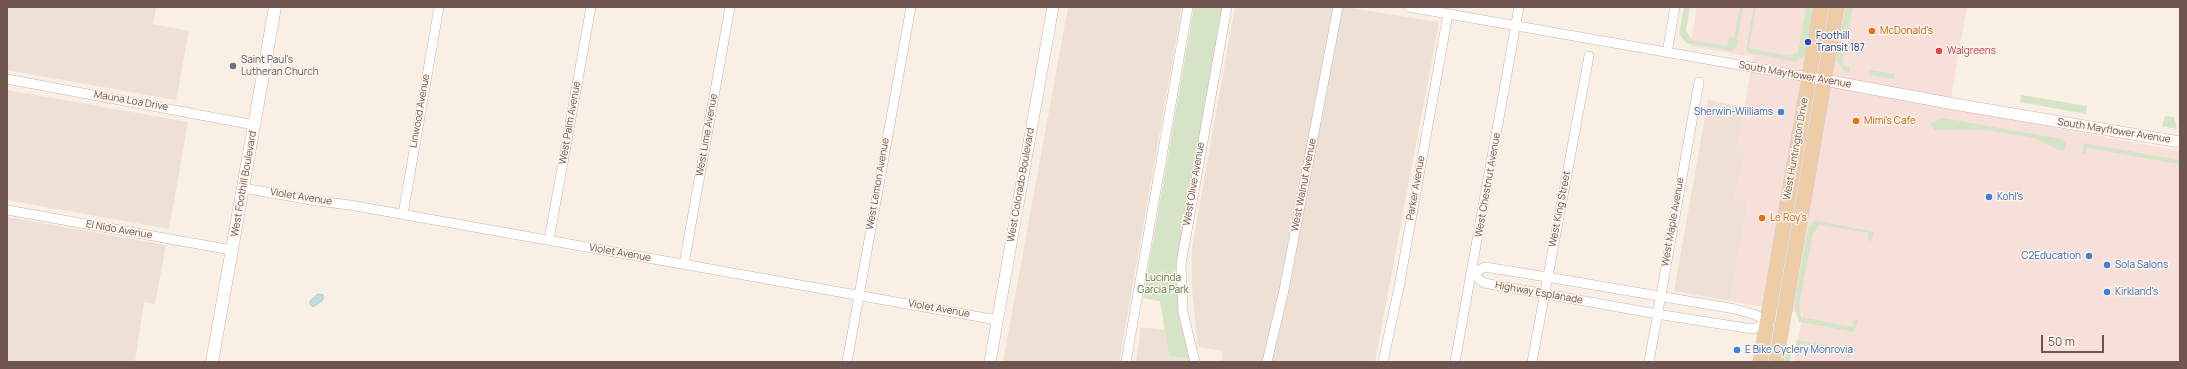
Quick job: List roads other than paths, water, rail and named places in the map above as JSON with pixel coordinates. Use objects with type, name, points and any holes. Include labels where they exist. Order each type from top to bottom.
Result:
[{"type":"main road","name":"West Foothill Boulevard","points":[[212,362],[276,7]]},
{"type":"main road","name":"West Huntington Drive","points":[[1760,362],[1821,7]]},
{"type":"main road","name":"West Huntington Drive","points":[[1776,362],[1837,7]]},
{"type":"street","name":"Linwood Avenue","points":[[403,214],[439,7]]},
{"type":"street","name":"West Palm Avenue","points":[[549,240],[591,7]]},
{"type":"street","name":"West Lime Avenue","points":[[684,264],[730,7]]},
{"type":"street","name":"West Lemon Avenue","points":[[847,362],[911,7]]},
{"type":"street","name":"West Colorado Boulevard","points":[[990,362],[1053,7]]},
{"type":"street","points":[[1126,362],[1188,7]]},
{"type":"street","name":"West Olive Avenue","points":[[1195,362],[1183,312],[1181,264],[1227,7]]},
{"type":"street","name":"West Walnut Avenue","points":[[1267,362],[1284,290],[1338,7]]},
{"type":"street","name":"South Mayflower Avenue","points":[[1409,7],[1516,27],[2180,142]]},
{"type":"street","name":"West Chestnut Avenue","points":[[1455,362],[1520,7]]},
{"type":"street","points":[[1667,53],[1675,7]]},
{"type":"street","name":"Parker Avenue","points":[[1383,362],[1399,287],[1448,14]]},
{"type":"street","name":"West King Street","points":[[1532,362],[1589,56]]},
{"type":"street","name":"Mauna Loa Drive","points":[[7,79],[179,109],[254,125]]},
{"type":"street","name":"West Maple Avenue","points":[[1649,362],[1699,82]]},
{"type":"street","name":"Violet Avenue","points":[[243,188],[403,214],[997,320]]},
{"type":"street","name":"El Nido Avenue","points":[[7,210],[232,250]]},
{"type":"street","name":"Highway Esplanade","points":[[1767,324],[1752,329],[1657,314],[1484,283],[1472,274],[1485,267],[1735,309],[1756,315],[1767,324],[1783,327]]},
{"type":"water","points":[[318,294],[323,295],[323,300],[313,307],[310,304],[310,301]]},
{"type":"place","name":"McDonald's","points":[[1872,31]]},
{"type":"place","name":"Foothill Transit 187","points":[[1808,42]]},
{"type":"place","name":"Walgreens","points":[[1939,51]]},
{"type":"place","name":"Saint Paul's Lutheran Church","points":[[233,66]]},
{"type":"place","name":"Sherwin-Williams","points":[[1781,112]]},
{"type":"place","name":"Mimi's Cafe","points":[[1856,121]]},
{"type":"place","name":"Kohl's","points":[[1989,197]]},
{"type":"place","name":"Le Roy's","points":[[1762,218]]},
{"type":"place","name":"C2Education","points":[[2089,256]]},
{"type":"place","name":"Sola Salons","points":[[2107,265]]},
{"type":"place","name":"Kirkland's","points":[[2107,292]]},
{"type":"place","name":"E Bike Cyclery Monrovia","points":[[1737,350]]},
{"type":"park label","name":"Lucinda Garcia Park","points":[[1163,284]]}]
